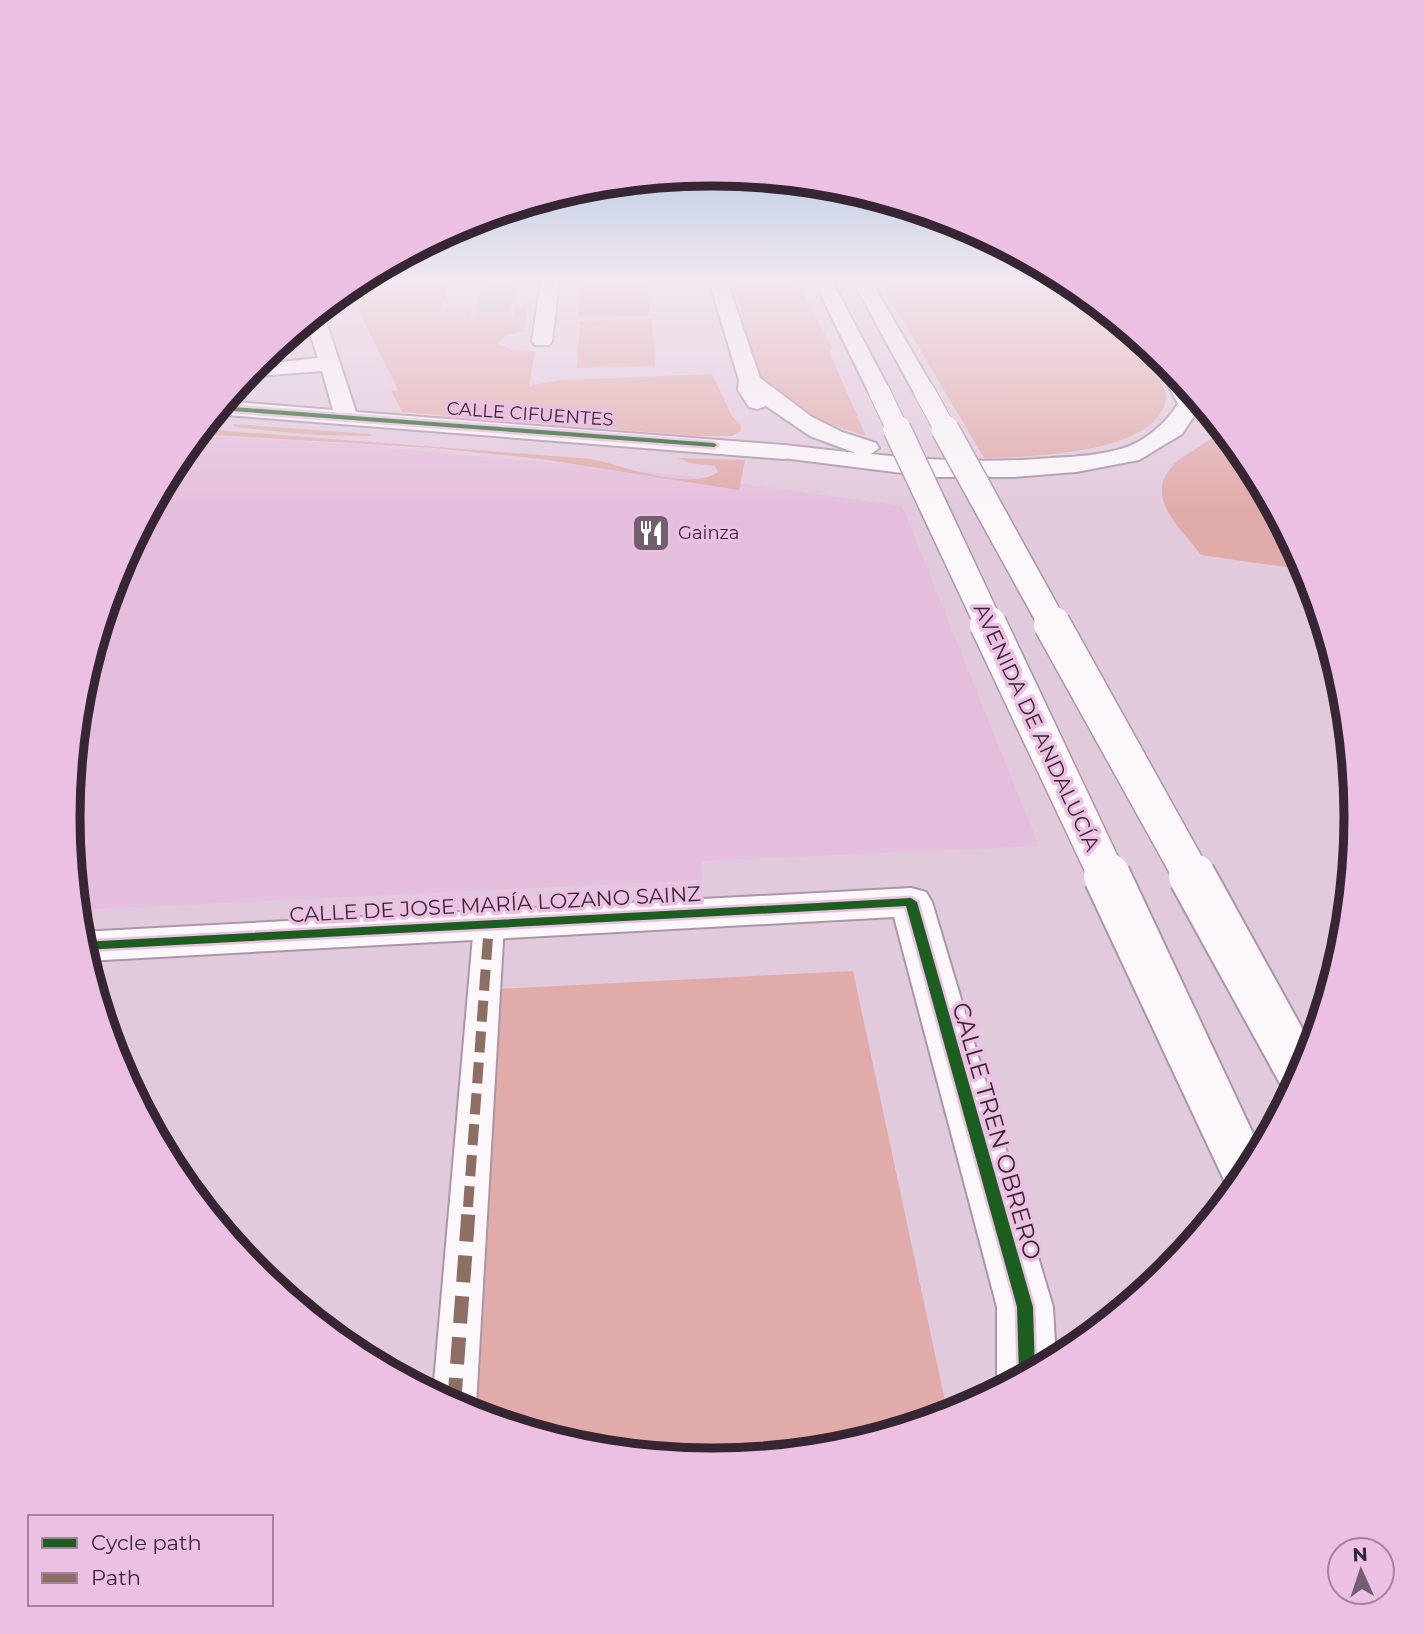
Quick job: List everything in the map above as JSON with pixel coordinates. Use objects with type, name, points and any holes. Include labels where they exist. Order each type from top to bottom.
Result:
[{"type":"street","points":[[329,357],[345,408],[344,418]]},
{"type":"street","points":[[743,357],[750,380],[749,390],[797,438],[854,460],[934,469],[1014,469],[1076,464],[1130,455],[1174,429],[1190,404]]},
{"type":"street","name":"AVENIDA DE ANDALUCÍA","points":[[862,357],[1241,1162]]},
{"type":"street","points":[[905,357],[1294,1061]]},
{"type":"street","points":[[265,370],[331,363]]},
{"type":"street","points":[[750,380],[776,406],[797,438],[883,457],[1014,469]]},
{"type":"street","name":"CALLE CIFUENTES","points":[[231,409],[714,445],[797,438]]},
{"type":"street","name":"CALLE DE JOSE MARÍA LOZANO SAINZ","points":[[94,945],[911,902]]},
{"type":"street","name":"CALLE TREN OBRERO","points":[[911,902],[1024,1307],[1027,1365]]},
{"type":"street","points":[[455,1393],[489,924]]},
{"type":"shaded area","points":[[382,357],[534,357],[529,386],[560,380],[712,374],[732,416],[741,425],[741,431],[732,436],[697,436],[402,412],[391,391],[398,390]]},
{"type":"shaded area","points":[[578,357],[654,357],[655,366],[577,368]]},
{"type":"shaded area","points":[[832,357],[866,436],[809,416],[783,401],[763,380],[754,359]]},
{"type":"shaded area","points":[[925,357],[1137,357],[1164,389],[1166,401],[1160,414],[1147,427],[1128,438],[1078,451],[984,458]]},
{"type":"shaded area","points":[[234,424],[373,436],[316,435],[234,427]]},
{"type":"shaded area","points":[[213,430],[591,459],[674,479],[706,477],[718,472],[715,466],[690,463],[678,458],[745,460],[739,490],[541,459],[434,448],[210,435]]},
{"type":"shaded area","points":[[1215,435],[1237,466],[1259,501],[1292,568],[1201,555],[1174,521],[1162,497],[1162,485],[1167,473],[1179,460]]},
{"type":"shaded area","points":[[208,437],[349,444],[677,475],[902,506],[1039,846],[701,861],[702,880],[88,909],[80,817],[82,776],[86,735],[102,654],[114,614],[146,538],[165,501]]},
{"type":"shaded area","points":[[853,971],[945,1403],[875,1427],[835,1436],[753,1447],[712,1448],[630,1443],[589,1436],[509,1415],[470,1400],[496,989]]},
{"type":"marked path","points":[[455,1393],[489,924]]},
{"type":"cycle path","points":[[231,409],[714,445]]},
{"type":"cycle path","points":[[94,945],[911,902],[1025,1307],[1027,1365]]},
{"type":"place","name":"Gainza","points":[[651,533]]}]
